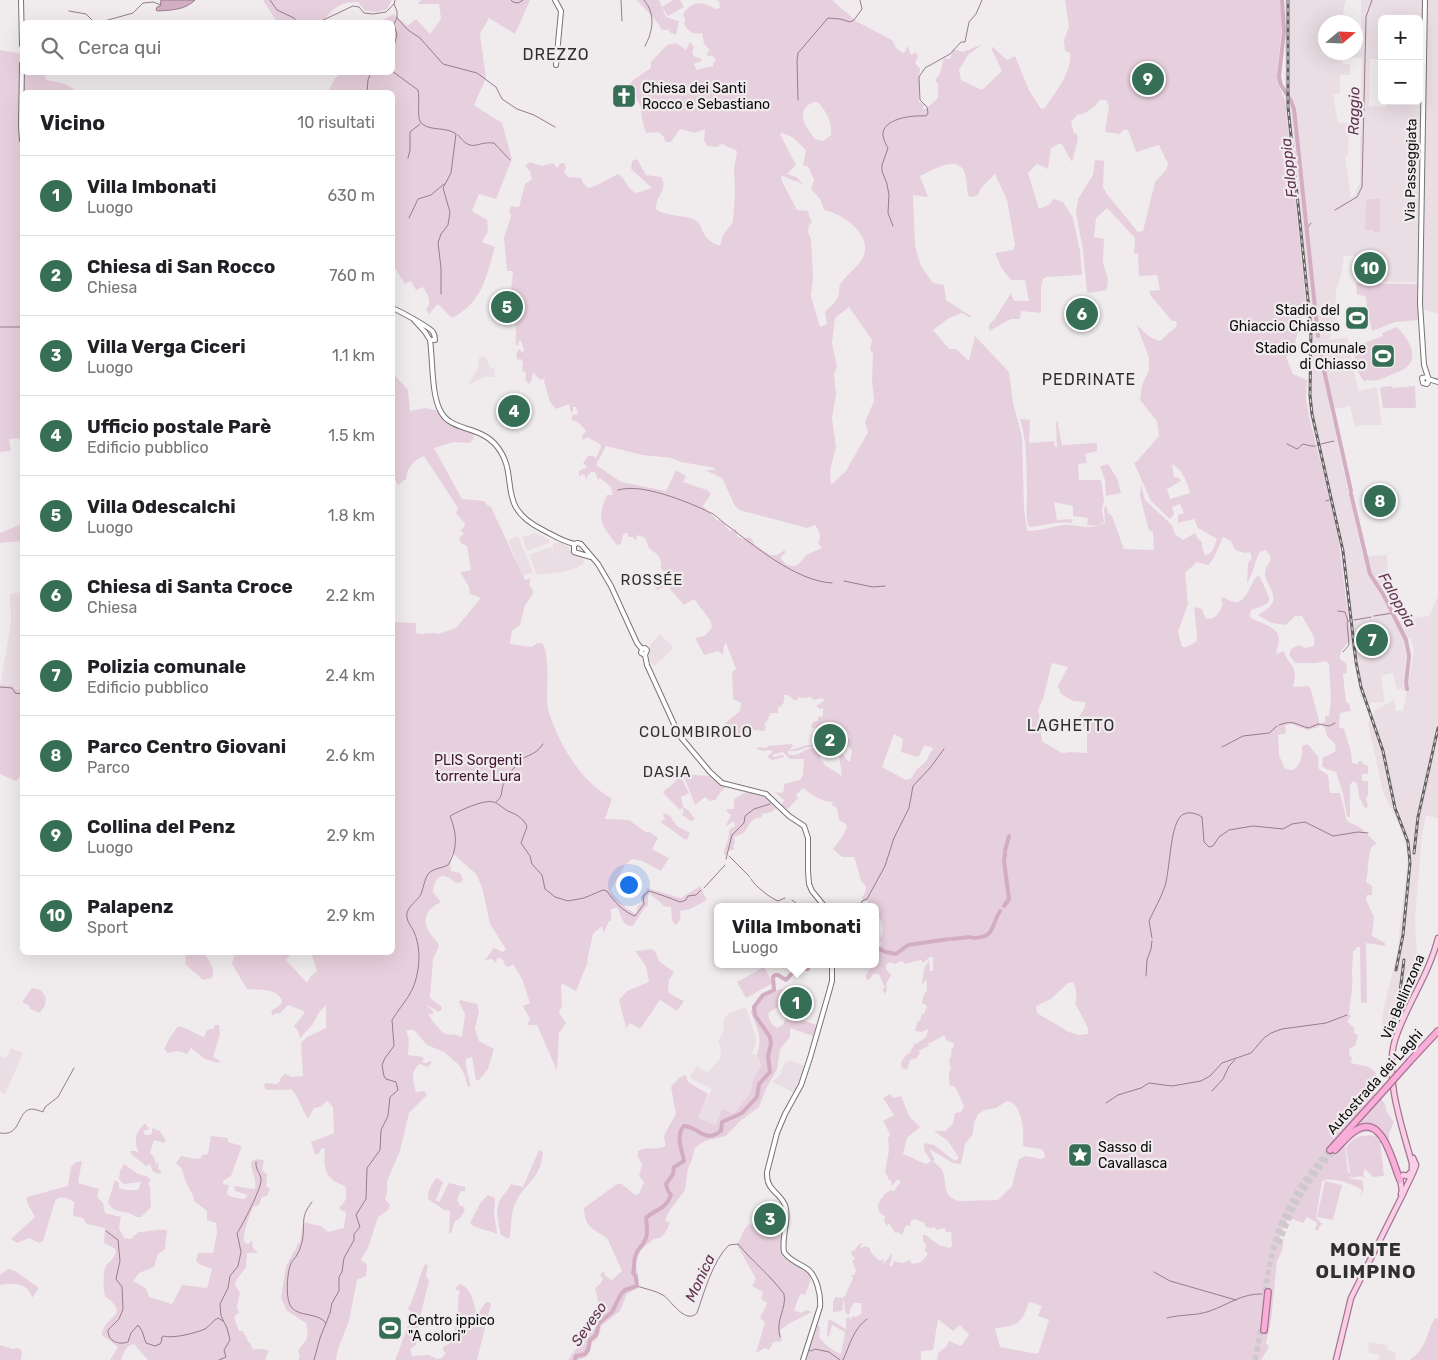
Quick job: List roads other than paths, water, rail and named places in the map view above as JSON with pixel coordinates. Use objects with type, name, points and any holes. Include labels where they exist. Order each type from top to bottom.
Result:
[{"type":"highway","name":"Autostrada dei Laghi","points":[[1411,1063],[1438,1031]]},
{"type":"highway","name":"Autostrada dei Laghi","points":[[1404,1182],[1382,1135],[1375,1128],[1366,1126],[1357,1129],[1333,1150],[1438,1035]]},
{"type":"highway","points":[[1262,1330],[1267,1292]]},
{"type":"main road","points":[[555,0],[561,10],[556,65]]},
{"type":"main road","name":"Via Passeggiata","points":[[1425,0],[1420,311],[1426,379],[1438,382]]},
{"type":"main road","points":[[22,1],[22,20]]},
{"type":"main road","points":[[22,75],[22,90]]},
{"type":"main road","points":[[399,310],[403,307]]},
{"type":"main road","points":[[395,309],[434,333],[435,339],[432,340],[434,379],[438,405],[447,420],[479,432],[499,448],[507,467],[512,500],[520,515],[533,525],[566,542],[579,543],[599,566],[614,592],[637,643],[642,649],[642,654],[645,654],[647,665],[679,735],[710,772],[722,783],[766,794],[789,816],[804,826],[808,838],[809,884],[822,903]]},
{"type":"main road","points":[[414,320],[432,340]]},
{"type":"main road","points":[[426,334],[426,330],[429,329]]},
{"type":"main road","points":[[566,542],[573,550],[591,557]]},
{"type":"main road","points":[[573,550],[575,544]]},
{"type":"main road","points":[[579,553],[583,548]]},
{"type":"main road","name":"Via Bellinzona","points":[[1413,1163],[1396,1100],[1391,1066],[1399,1030],[1430,964],[1438,938]]},
{"type":"main road","points":[[803,1360],[820,1307],[820,1299],[814,1277],[810,1271],[789,1258],[784,1252],[786,1208],[771,1189],[766,1178],[772,1149],[785,1114],[804,1076],[828,999],[834,968]]},
{"type":"main road","points":[[1404,1182],[1416,1166],[1413,1163]]},
{"type":"main road","points":[[1336,1360],[1351,1298],[1392,1214],[1402,1192],[1404,1182],[1412,1171],[1413,1163]]},
{"type":"main road","points":[[1404,1182],[1402,1176],[1407,1176]]},
{"type":"waterway","points":[[270,0],[277,10],[296,20]]},
{"type":"waterway","points":[[395,0],[397,18],[395,22]]},
{"type":"waterway","points":[[511,0],[518,3],[523,0]]},
{"type":"waterway","points":[[621,0],[622,21]]},
{"type":"waterway","points":[[644,0],[652,17],[650,34],[645,46]]},
{"type":"waterway","points":[[798,100],[798,53],[828,18],[850,22],[854,20],[862,9],[860,0]]},
{"type":"waterway","points":[[893,226],[888,213],[889,195],[882,171],[882,165],[888,148],[883,136],[884,130],[893,121],[914,116],[926,116],[928,113],[927,107],[920,100],[919,77],[925,68],[950,54],[961,42],[965,42],[969,22],[976,14],[982,0]]},
{"type":"waterway","name":"Faloppia","points":[[1282,0],[1284,31],[1279,77],[1281,85],[1294,109],[1318,336]]},
{"type":"waterway","name":"Raggio","points":[[1335,210],[1357,197],[1362,187],[1366,17],[1372,0]]},
{"type":"waterway","points":[[108,20],[133,13],[143,3],[153,2],[161,5]]},
{"type":"waterway","points":[[323,20],[353,6],[359,7],[364,13],[373,14],[386,12],[394,4]]},
{"type":"waterway","points":[[69,11],[86,14],[92,20]]},
{"type":"waterway","points":[[397,18],[408,30],[420,38],[443,64],[477,73],[496,87],[502,99],[517,109],[534,115],[555,127]]},
{"type":"waterway","points":[[395,28],[397,35],[395,42]]},
{"type":"waterway","points":[[395,73],[418,90],[419,119],[426,127],[447,130],[456,134],[451,173],[443,188],[450,212],[448,225],[441,234],[438,243],[441,268],[441,294]]},
{"type":"waterway","points":[[367,90],[370,75]]},
{"type":"waterway","points":[[408,158],[410,132],[420,124]]},
{"type":"waterway","points":[[458,135],[463,141],[471,145],[494,143],[510,160]]},
{"type":"waterway","points":[[409,218],[418,199],[431,195],[444,184]]},
{"type":"waterway","name":"Raggio","points":[[1307,228],[1311,223]]},
{"type":"waterway","points":[[0,327],[20,327]]},
{"type":"waterway","name":"Faloppia","points":[[1321,357],[1351,491]]},
{"type":"waterway","points":[[1321,444],[1334,441]]},
{"type":"waterway","points":[[1287,444],[1297,449],[1303,444],[1315,446]]},
{"type":"waterway","points":[[618,490],[629,488],[646,490],[695,505],[713,514],[764,553],[791,570],[818,581],[832,583]]},
{"type":"waterway","name":"Faloppia","points":[[1351,494],[1370,574],[1383,594],[1406,640],[1409,656],[1407,689]]},
{"type":"waterway","points":[[844,581],[873,587],[885,586]]},
{"type":"waterway","points":[[1338,611],[1345,612],[1348,621]]},
{"type":"waterway","points":[[1374,616],[1393,613]]},
{"type":"waterway","points":[[1354,620],[1371,617]]},
{"type":"waterway","points":[[1343,652],[1349,645],[1347,622],[1349,621]]},
{"type":"waterway","points":[[0,687],[12,688],[15,693],[20,694]]},
{"type":"waterway","points":[[1279,725],[1292,723],[1309,728],[1318,724],[1329,726],[1335,723]]},
{"type":"waterway","points":[[1222,747],[1243,736],[1269,733],[1277,726]]},
{"type":"waterway","points":[[496,802],[501,796],[504,783],[519,762],[536,752],[543,744]]},
{"type":"waterway","points":[[862,903],[867,899],[885,866],[894,838],[909,808],[913,786],[944,749]]},
{"type":"waterway","points":[[314,1360],[332,1303],[339,1291],[339,1277],[342,1272],[344,1258],[354,1240],[354,1234],[360,1227],[356,1215],[366,1199],[367,1168],[380,1150],[381,1130],[388,1116],[390,1097],[398,1090],[396,1082],[386,1079],[384,1076],[382,1065],[394,1046],[392,1020],[412,991],[417,977],[418,946],[416,936],[408,920],[407,911],[420,896],[428,874],[448,865],[454,853],[454,829],[450,816],[484,802],[494,802],[518,816],[525,822],[527,827],[521,843],[530,856],[532,864],[542,875],[545,889],[555,897],[568,901],[584,898],[603,890],[607,891],[623,909],[635,916],[644,904],[643,896],[649,891],[680,902],[686,900],[688,896],[696,895],[701,890]]},
{"type":"waterway","points":[[726,859],[732,835],[744,823],[745,816],[754,809],[770,804]]},
{"type":"waterway","points":[[1152,938],[1149,921],[1167,879],[1174,830],[1180,817],[1185,813],[1194,813],[1202,817],[1204,842],[1209,847],[1213,846],[1219,837],[1229,830],[1253,826],[1283,829],[1292,824],[1305,822],[1333,836],[1358,832],[1368,833]]},
{"type":"waterway","name":"Seveso","points":[[1005,851],[1009,836]]},
{"type":"waterway","name":"Seveso","points":[[1004,906],[1009,899],[1004,861],[1005,854]]},
{"type":"waterway","points":[[729,856],[750,877]]},
{"type":"waterway","points":[[704,888],[725,865]]},
{"type":"waterway","points":[[751,879],[767,895],[778,901],[785,898]]},
{"type":"waterway","points":[[792,900],[796,903]]},
{"type":"waterway","name":"Seveso","points":[[973,938],[989,933],[1000,911]]},
{"type":"waterway","name":"Seveso","points":[[952,939],[970,937]]},
{"type":"waterway","name":"Seveso","points":[[879,949],[896,954],[908,945],[949,939]]},
{"type":"waterway","points":[[1146,976],[1147,960],[1152,941]]},
{"type":"waterway","name":"Seveso","points":[[575,1360],[576,1356],[585,1354],[588,1350],[590,1340],[596,1335],[599,1323],[612,1312],[621,1294],[625,1290],[637,1286],[636,1277],[633,1273],[637,1252],[646,1238],[646,1218],[669,1200],[671,1195],[666,1184],[673,1174],[674,1167],[684,1161],[680,1143],[681,1130],[684,1126],[702,1134],[715,1135],[721,1131],[722,1122],[742,1113],[757,1097],[759,1084],[770,1072],[768,1056],[771,1044],[770,1037],[755,1015],[754,1007],[763,995],[774,990],[773,977],[775,975],[786,980],[798,970],[808,969]]},
{"type":"waterway","points":[[1106,1103],[1118,1095],[1141,1088],[1149,1083],[1172,1086],[1201,1081],[1210,1076],[1222,1063],[1251,1053],[1271,1033],[1282,1029],[1326,1023],[1347,1015]]},
{"type":"waterway","points":[[1212,1091],[1223,1079],[1229,1066],[1235,1060]]},
{"type":"waterway","points":[[0,1133],[7,1133],[16,1128],[26,1111],[31,1109],[43,1112],[45,1107],[58,1097],[74,1068]]},
{"type":"waterway","points":[[219,1360],[226,1357],[224,1350],[230,1340],[221,1316],[220,1304],[228,1288],[230,1276],[238,1266],[241,1252],[237,1233],[260,1184],[261,1178],[256,1162]]},
{"type":"waterway","points":[[312,1202],[304,1217],[300,1249],[290,1266],[287,1281],[288,1300],[295,1311],[318,1317],[326,1323]]},
{"type":"waterway","points":[[106,1231],[118,1240],[120,1261],[116,1279],[122,1287],[123,1309],[119,1319],[108,1330],[112,1340],[118,1343],[128,1342],[131,1333],[138,1325],[146,1343],[155,1346],[160,1344],[161,1338],[164,1336],[173,1337],[190,1334],[205,1329],[218,1318],[223,1321]]},
{"type":"waterway","name":"Monica","points":[[637,1286],[663,1295],[683,1314],[692,1316],[697,1313],[710,1277],[723,1251],[729,1245],[738,1244],[784,1294],[784,1305],[779,1325],[780,1337]]},
{"type":"waterway","points":[[1154,1272],[1170,1281],[1236,1300]]},
{"type":"waterway","points":[[1167,1318],[1205,1313],[1242,1297],[1262,1294]]},
{"type":"waterway","points":[[843,1360],[855,1332],[867,1319]]},
{"type":"waterway","points":[[809,1350],[815,1349],[829,1352],[840,1360]]},
{"type":"tunnel","points":[[1265,1292],[1273,1250],[1285,1215],[1303,1183],[1330,1150]]},
{"type":"tunnel","points":[[1279,1244],[1289,1218],[1301,1195],[1315,1173],[1333,1152]]},
{"type":"tunnel","points":[[1255,1360],[1261,1329]]},
{"type":"railway","points":[[1288,0],[1288,107],[1311,329],[1310,395],[1312,414],[1343,551],[1356,662],[1361,687],[1383,751],[1395,808],[1408,842],[1410,863],[1403,935],[1396,970]]},
{"type":"railway","points":[[1414,853],[1418,817],[1438,728]]},
{"type":"railway","points":[[1394,1019],[1399,1000],[1404,960]]},
{"type":"place","name":"Collina del Penz","points":[[1148,79]]},
{"type":"place","name":"Chiesa dei Santi Rocco e Sebastiano","points":[[624,96]]},
{"type":"place","name":"Palapenz","points":[[1370,268]]},
{"type":"place","name":"Villa Odescalchi","points":[[507,307]]},
{"type":"place","name":"Chiesa di Santa Croce","points":[[1082,314]]},
{"type":"place","name":"Stadio del Ghiaccio Chiasso","points":[[1357,318]]},
{"type":"place","name":"Stadio Comunale di Chiasso","points":[[1383,356]]},
{"type":"place","name":"Ufficio postale Parè","points":[[514,411]]},
{"type":"place","name":"Parco Centro Giovani","points":[[1380,501]]},
{"type":"place","name":"Polizia comunale","points":[[1372,640]]},
{"type":"place","name":"Chiesa di San Rocco","points":[[830,740]]},
{"type":"place","name":"Villa Imbonati","points":[[796,1003]]},
{"type":"place","name":"Sasso di Cavallasca","points":[[1080,1155]]},
{"type":"place","name":"Villa Verga Ciceri","points":[[770,1219]]},
{"type":"place","name":"Centro ippico \"A colori\"","points":[[390,1328]]},
{"type":"district","name":"DREZZO","points":[[556,54]]},
{"type":"district","name":"PEDRINATE","points":[[1089,379]]},
{"type":"district","name":"ROSSÉE","points":[[652,580]]},
{"type":"district","name":"LAGHETTO","points":[[1071,725]]},
{"type":"district","name":"COLOMBIROLO","points":[[696,732]]},
{"type":"district","name":"DASIA","points":[[667,772]]},
{"type":"district","name":"MONTE OLIMPINO","points":[[1366,1260]]},
{"type":"park label","name":"PLIS Sorgenti torrente Lura","points":[[478,768]]}]
